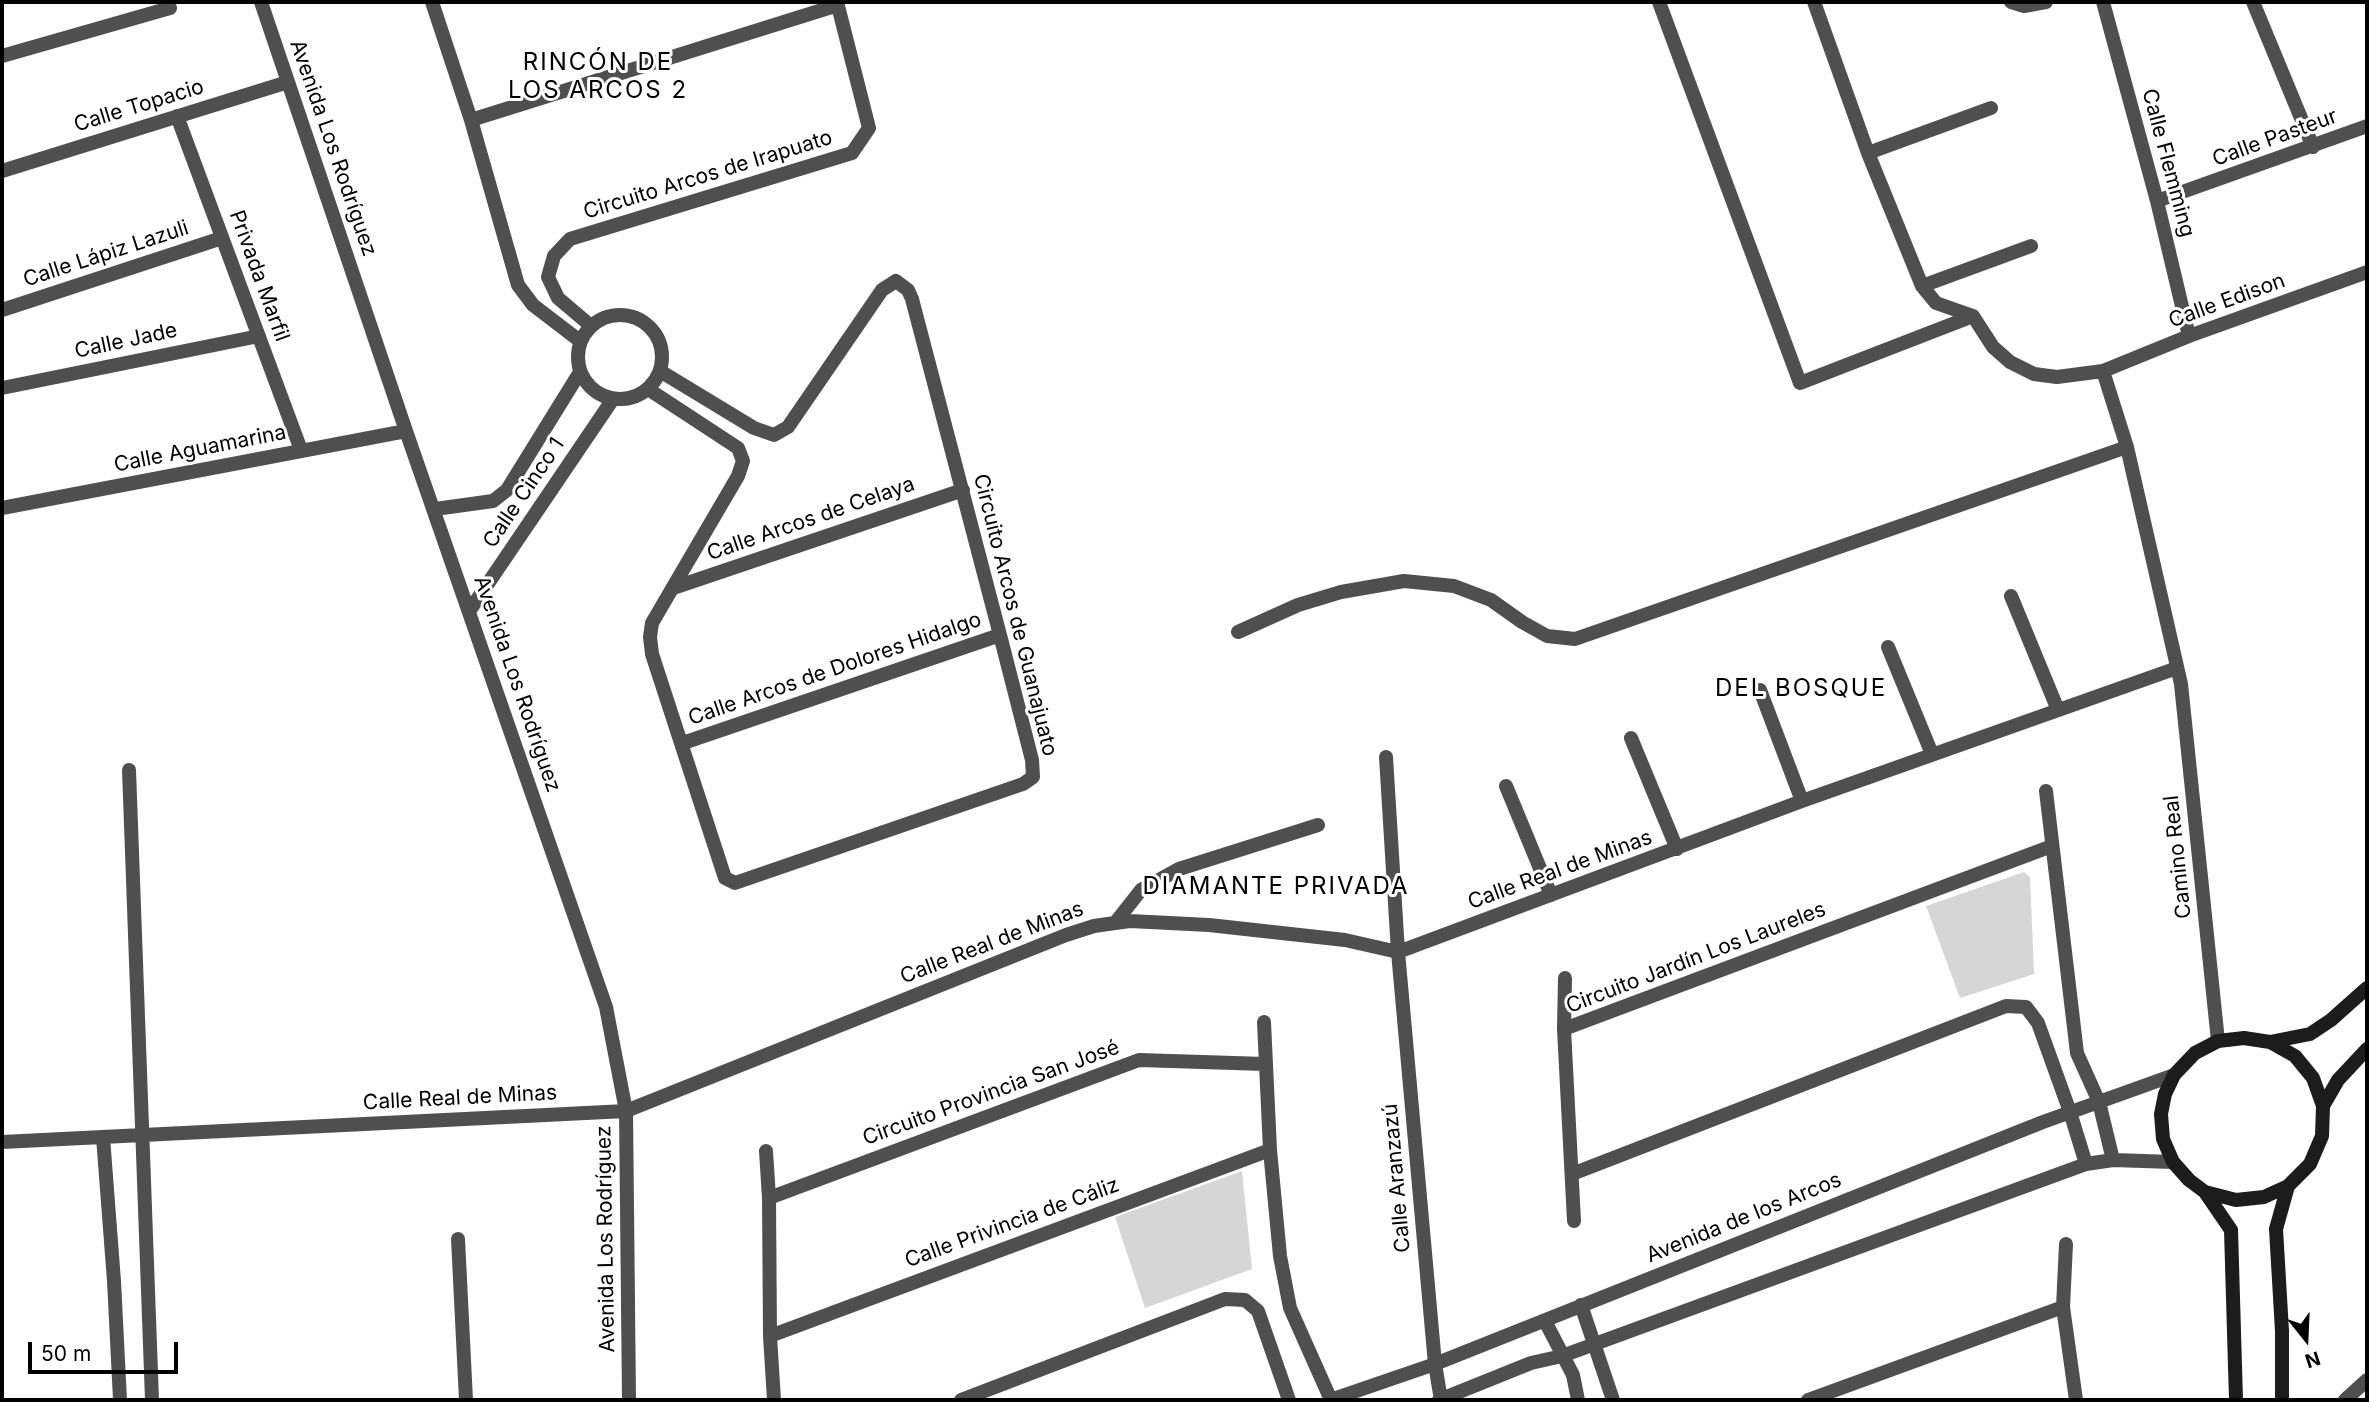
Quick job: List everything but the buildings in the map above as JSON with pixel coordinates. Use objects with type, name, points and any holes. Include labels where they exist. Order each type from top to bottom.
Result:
[{"type":"main road","points":[[2236,1400],[2231,1230],[2205,1192],[2189,1180],[2173,1162],[2163,1139],[2161,1114],[2165,1094],[2174,1074],[2195,1053],[2218,1041],[2244,1038],[2270,1042],[2310,1034],[2331,1020],[2367,988]]},
{"type":"main road","points":[[2205,1192],[2236,1200],[2264,1197],[2288,1186],[2310,1164],[2322,1136],[2323,1106],[2313,1078],[2295,1056],[2270,1042]]},
{"type":"main road","points":[[2323,1106],[2338,1080],[2367,1049]]},
{"type":"main road","points":[[2282,1400],[2282,1331],[2276,1229],[2288,1186]]},
{"type":"street","name":"Avenida Los Rodríguez","points":[[261,2],[406,432],[606,1007],[626,1111],[629,1400]]},
{"type":"street","points":[[432,2],[471,120],[518,285],[533,305],[580,341]]},
{"type":"street","points":[[1659,2],[1800,383],[1973,316]]},
{"type":"street","points":[[1814,2],[1868,153],[1922,286],[1936,303],[1973,316]]},
{"type":"street","points":[[2012,3],[2024,6],[2046,2]]},
{"type":"street","name":"Calle Flemming","points":[[2103,2],[2157,201],[2189,336]]},
{"type":"street","points":[[2253,2],[2313,147]]},
{"type":"street","points":[[471,120],[838,3]]},
{"type":"street","name":"Circuito Arcos de Irapuato","points":[[591,326],[558,298],[548,277],[554,256],[570,239],[852,153],[869,128],[838,3]]},
{"type":"street","points":[[2,55],[170,8]]},
{"type":"street","name":"Calle Topacio","points":[[2,171],[288,82]]},
{"type":"street","points":[[1868,153],[1992,108]]},
{"type":"street","name":"Privada Marfil","points":[[177,116],[301,450]]},
{"type":"street","name":"Calle Pasteur","points":[[2157,201],[2367,127]]},
{"type":"street","name":"Calle Lápiz Lazuli","points":[[2,310],[222,238]]},
{"type":"street","points":[[1922,286],[2031,246]]},
{"type":"street","name":"Calle Edison","points":[[1973,316],[1993,347],[2010,362],[2034,374],[2057,377],[2103,371],[2189,336],[2367,272]]},
{"type":"street","name":"Circuito Arcos de Guanajuato","points":[[648,389],[738,448],[743,461],[738,476],[652,623],[650,637],[652,654],[725,878],[735,883],[1023,784],[1033,777],[1032,760],[963,490],[908,290],[896,281],[882,290],[788,428],[774,435],[754,428],[660,371]]},
{"type":"street","points":[[620,314],[636,317],[650,326],[659,339],[662,355],[660,371],[648,389],[625,399],[612,399],[593,389],[580,372],[577,357],[580,341],[591,326],[604,317],[620,314]]},
{"type":"street","name":"Calle Jade","points":[[2,388],[259,336]]},
{"type":"street","name":"Camino Real","points":[[2103,371],[2127,447],[2177,668],[2218,1041]]},
{"type":"street","points":[[435,509],[493,501],[507,491],[580,372]]},
{"type":"street","name":"Calle Cinco 1","points":[[470,610],[612,399]]},
{"type":"street","name":"Calle Aguamarina","points":[[2,508],[406,432]]},
{"type":"street","points":[[1238,632],[1298,605],[1341,592],[1404,581],[1454,586],[1491,600],[1547,636],[1575,639],[2127,447]]},
{"type":"street","name":"Calle Arcos de Celaya","points":[[673,588],[963,490]]},
{"type":"street","points":[[2011,596],[2058,710]]},
{"type":"street","name":"Calle Arcos de Dolores Hidalgo","points":[[682,743],[1000,635]]},
{"type":"street","points":[[1888,647],[1932,754]]},
{"type":"street","name":"Calle Real de Minas","points":[[2,1142],[626,1111],[1066,935],[1115,923],[1130,921],[1209,925],[1345,940],[1398,952],[1802,801],[2177,668]]},
{"type":"street","points":[[1760,690],[1802,801]]},
{"type":"street","points":[[1631,738],[1677,849]]},
{"type":"street","name":"Calle Aranzazú","points":[[1386,757],[1398,952],[1440,1400]]},
{"type":"street","points":[[130,770],[152,1400]]},
{"type":"street","points":[[1506,786],[1551,895]]},
{"type":"street","points":[[2046,791],[2077,1053],[2099,1102],[2113,1160]]},
{"type":"street","points":[[1115,923],[1141,890],[1179,869],[1318,825]]},
{"type":"street","name":"Circuito Jardín Los Laureles","points":[[1574,1221],[1564,1029],[2052,846]]},
{"type":"street","points":[[1564,1029],[1565,978]]},
{"type":"street","points":[[1572,1174],[2006,1006],[2026,1007],[2038,1023],[2086,1164]]},
{"type":"street","points":[[1264,1022],[1270,1150],[1280,1256],[1290,1308],[1331,1400]]},
{"type":"street","name":"Circuito Provincia San José","points":[[769,1198],[1139,1060],[1265,1064]]},
{"type":"street","name":"Avenida de los Arcos","points":[[1331,1400],[1435,1364],[2070,1112],[2174,1074]]},
{"type":"street","points":[[103,1137],[120,1400]]},
{"type":"street","name":"Calle Privincia de Cáliz","points":[[769,1336],[1270,1150]]},
{"type":"street","points":[[766,1151],[769,1198],[769,1336],[774,1400]]},
{"type":"street","points":[[1440,1400],[1531,1363],[1562,1356],[2086,1164],[2113,1160],[2173,1162]]},
{"type":"street","points":[[458,1239],[466,1400]]},
{"type":"street","points":[[2066,1244],[2063,1307],[2076,1400]]},
{"type":"street","points":[[961,1400],[1225,1298],[1245,1300],[1258,1311],[1290,1400]]},
{"type":"street","points":[[1581,1305],[1614,1400]]},
{"type":"street","points":[[1808,1400],[2063,1307]]},
{"type":"street","points":[[1545,1321],[1573,1375],[1578,1400]]},
{"type":"street","points":[[2345,1400],[2367,1380]]},
{"type":"shaded area","points":[[2024,872],[2030,877],[2034,974],[1960,998],[1926,906]]},
{"type":"shaded area","points":[[1242,1171],[1252,1269],[1145,1308],[1115,1217]]},
{"type":"district","name":"RINCÓN DE LOS ARCOS 2","points":[[598,77]]},
{"type":"district","name":"DEL BOSQUE","points":[[1801,689]]},
{"type":"district","name":"DIAMANTE PRIVADA","points":[[1276,887]]}]
